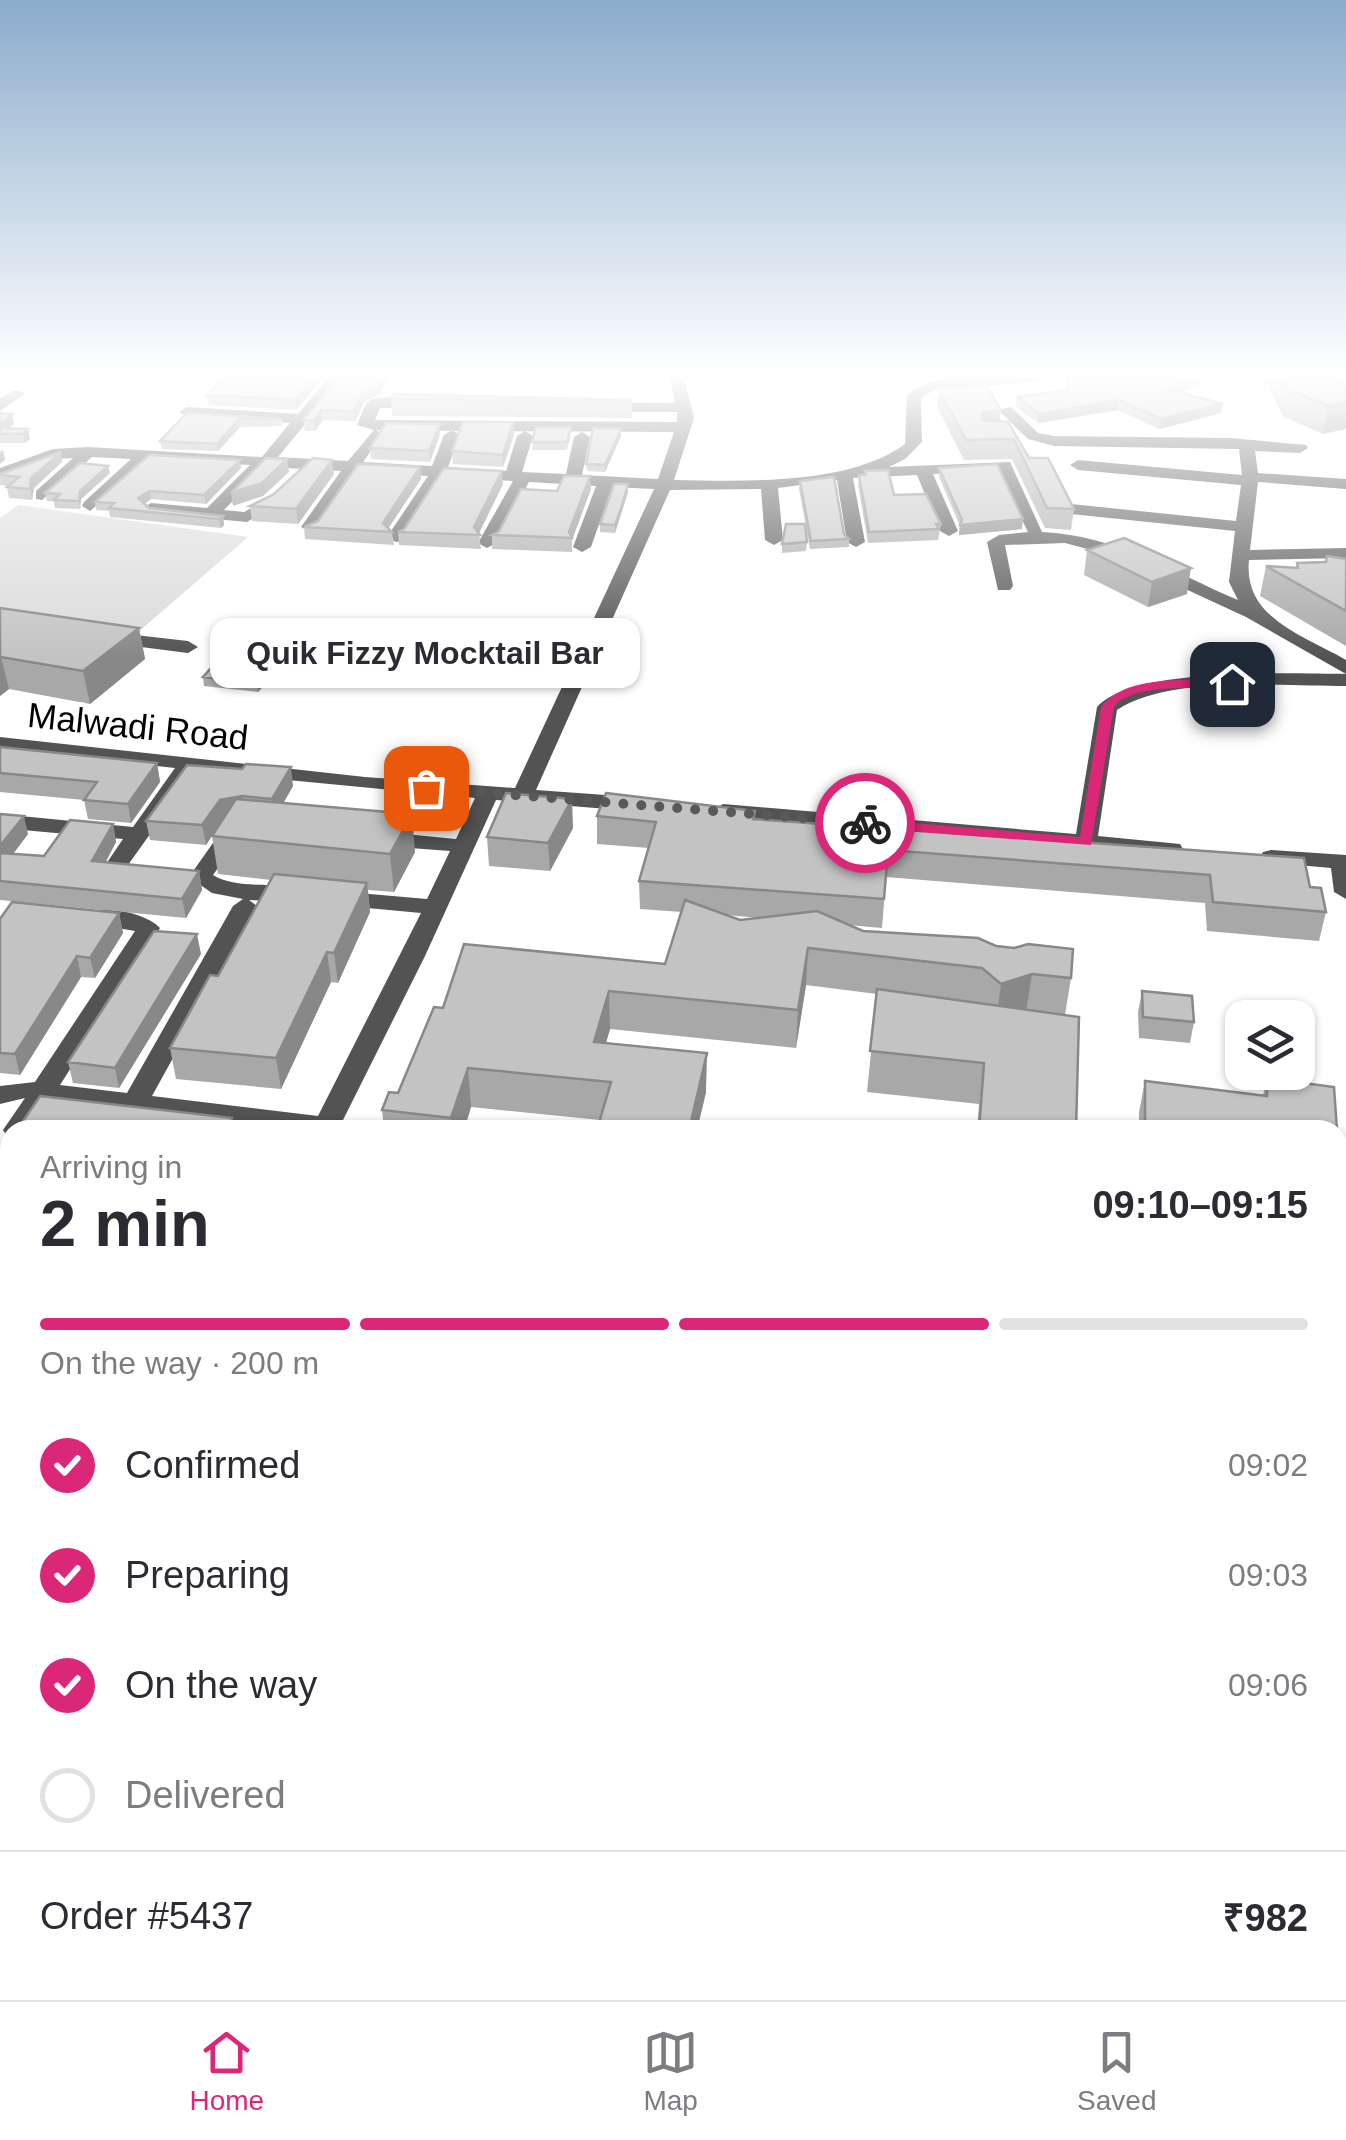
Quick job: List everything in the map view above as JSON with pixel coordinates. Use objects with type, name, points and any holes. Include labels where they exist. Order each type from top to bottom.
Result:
[{"type":"street","points":[[42,496],[68,471]]},
{"type":"street","points":[[90,506],[127,471]]},
{"type":"street","points":[[212,513],[254,471]]},
{"type":"street","points":[[151,508],[247,516],[278,498],[302,471]]},
{"type":"street","points":[[310,528],[351,471]]},
{"type":"street","points":[[427,471],[664,485],[770,484],[879,471]]},
{"type":"street","points":[[487,543],[518,471]]},
{"type":"street","points":[[573,480],[575,471]]},
{"type":"street","points":[[523,795],[669,471]]},
{"type":"street","points":[[844,474],[852,471]]},
{"type":"street","points":[[923,471],[949,531]]},
{"type":"street","points":[[1007,471],[1036,530]]},
{"type":"street","points":[[1156,471],[1346,484]]},
{"type":"street","points":[[1249,471],[1238,582],[1252,614]]},
{"type":"street","points":[[396,537],[438,472]]},
{"type":"street","points":[[844,474],[856,542]]},
{"type":"street","points":[[582,547],[606,481]]},
{"type":"street","points":[[770,484],[774,540]]},
{"type":"street","points":[[1071,509],[1242,527]]},
{"type":"street","points":[[1004,586],[994,544],[1000,539],[1074,538],[1107,545],[1252,614],[1346,668]]},
{"type":"street","points":[[1240,555],[1346,552]]},
{"type":"street","points":[[94,636],[188,647]]},
{"type":"street","points":[[1086,842],[1108,707],[1116,696],[1157,686],[1346,680]]},
{"type":"street","name":"Malwadi Road","points":[[0,743],[488,793],[659,806]]},
{"type":"street","points":[[115,867],[189,764]]},
{"type":"street","points":[[329,1120],[488,793]]},
{"type":"street","points":[[698,809],[1198,851]]},
{"type":"street","points":[[0,821],[136,834]]},
{"type":"street","points":[[258,827],[232,828],[200,877],[204,882],[237,890],[434,907]]},
{"type":"street","points":[[355,836],[464,846]]},
{"type":"street","points":[[1254,856],[1344,862],[1346,892]]},
{"type":"street","points":[[135,1103],[245,906]]},
{"type":"street","points":[[18,1120],[17,1088],[148,928],[134,920],[64,915]]},
{"type":"street","points":[[17,1088],[264,1120]]},
{"type":"shaded area","points":[[18,505],[248,537],[137,633],[0,619],[0,518]]},
{"type":"building","points":[[39,471],[31,478],[30,489],[7,487],[19,477],[0,474]]},
{"type":"building","points":[[70,471],[102,471],[80,491],[79,501],[54,500],[60,494],[45,493]]},
{"type":"building","points":[[130,471],[228,471],[204,495],[150,491],[138,498],[149,508],[223,516],[219,519],[109,508],[114,503],[95,502]]},
{"type":"building","points":[[253,471],[274,471],[262,483],[231,493]]},
{"type":"building","points":[[299,471],[324,471],[296,509],[250,506],[274,494]]},
{"type":"building","points":[[353,471],[417,471],[383,523],[392,532],[304,527],[318,521]]},
{"type":"building","points":[[442,471],[502,471],[474,527],[480,535],[398,532],[404,529]]},
{"type":"building","points":[[865,471],[888,471],[894,495],[926,494],[941,524],[936,524],[939,529],[869,532],[859,475],[866,475]]},
{"type":"building","points":[[940,471],[1000,471],[1023,519],[960,525],[962,520]]},
{"type":"building","points":[[1029,471],[1055,471],[1074,509],[1047,508]]},
{"type":"building","points":[[564,476],[590,476],[569,532],[572,538],[492,535],[499,531],[521,489],[557,491]]},
{"type":"building","points":[[834,477],[844,534],[849,539],[811,541],[800,481]]},
{"type":"building","points":[[614,484],[628,484],[621,509],[615,525],[600,524]]},
{"type":"building","points":[[786,524],[805,524],[807,542],[782,544]]},
{"type":"building","points":[[1124,538],[1191,568],[1152,582],[1087,550]]},
{"type":"building","points":[[1327,556],[1346,559],[1346,611],[1266,566],[1298,568],[1297,563],[1326,562]]},
{"type":"building","points":[[0,608],[139,628],[83,671],[0,658]]},
{"type":"building","points":[[237,639],[291,646],[257,683],[203,677]]},
{"type":"building","points":[[0,747],[157,763],[128,804],[84,800],[97,782],[0,773]]},
{"type":"building","points":[[246,764],[291,767],[272,799],[242,796],[220,800],[202,825],[146,821],[187,765],[242,769]]},
{"type":"building","points":[[506,793],[572,799],[548,843],[487,837]]},
{"type":"building","points":[[606,793],[755,811],[753,819],[1304,858],[1310,887],[1321,888],[1326,912],[1213,902],[1210,875],[888,850],[884,899],[639,881],[656,822],[597,816]]},
{"type":"building","points":[[236,799],[412,814],[390,854],[212,836]]},
{"type":"building","points":[[0,814],[24,816],[0,846]]},
{"type":"building","points":[[70,820],[113,824],[92,861],[199,871],[182,899],[0,881],[0,853],[44,856]]},
{"type":"building","points":[[274,874],[367,883],[334,953],[327,952],[276,1058],[170,1048],[210,975],[218,976]]},
{"type":"building","points":[[685,900],[740,920],[817,911],[863,931],[978,938],[1014,948],[1028,944],[1073,949],[1071,978],[1032,974],[1001,984],[982,968],[808,948],[798,1010],[609,991],[594,1042],[707,1053],[691,1120],[600,1120],[611,1082],[468,1068],[451,1118],[382,1110],[389,1092],[398,1093],[434,1007],[443,1008],[464,944],[665,964]]},
{"type":"building","points":[[12,902],[119,913],[90,958],[77,956],[15,1054],[0,1053],[0,919]]},
{"type":"building","points":[[154,931],[197,934],[115,1068],[68,1062]]},
{"type":"building","points":[[877,989],[1079,1017],[1076,1120],[980,1120],[984,1063],[870,1051]]},
{"type":"building","points":[[1142,991],[1192,996],[1194,1022],[1143,1017]]},
{"type":"building","points":[[1145,1081],[1267,1096],[1267,1090],[1315,1090],[1315,1084],[1334,1087],[1336,1120],[1145,1120]]},
{"type":"building","points":[[40,1096],[232,1118],[231,1120],[24,1120]]},
{"type":"way so far","points":[[426,788],[865,823]]},
{"type":"place","name":"Quik Fizzy Mocktail Bar","points":[[426,788]]},
{"type":"route","points":[[865,823],[1086,842],[1108,707],[1116,696],[1157,686],[1232,684]]}]
